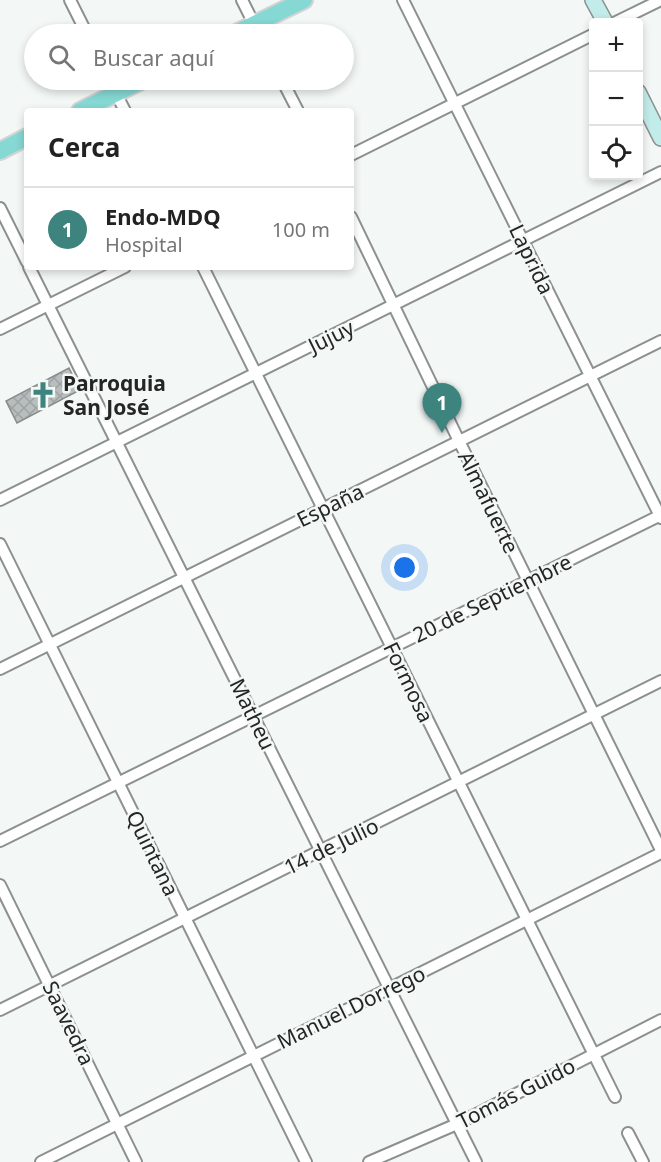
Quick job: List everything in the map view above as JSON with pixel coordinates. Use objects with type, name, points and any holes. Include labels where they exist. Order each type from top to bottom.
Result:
[{"type":"main road","points":[[266,24],[304,0]]},
{"type":"main road","points":[[594,0],[602,18]]},
{"type":"main road","points":[[84,108],[108,90]]},
{"type":"main road","points":[[643,100],[661,138]]},
{"type":"main road","points":[[0,151],[24,139]]},
{"type":"street","points":[[70,0],[82,24]]},
{"type":"street","points":[[242,0],[253,24]]},
{"type":"street","name":"Laprida","points":[[403,0],[661,516]]},
{"type":"street","points":[[624,18],[661,0]]},
{"type":"street","points":[[354,153],[589,36]]},
{"type":"street","points":[[115,90],[124,108]]},
{"type":"street","points":[[287,90],[296,108]]},
{"type":"street","name":"Jujuy","points":[[0,500],[661,172]]},
{"type":"street","points":[[0,208],[24,256]]},
{"type":"street","name":"Almafuerte","points":[[354,223],[661,852]]},
{"type":"street","name":"Matheu","points":[[31,270],[476,1162]]},
{"type":"street","points":[[0,329],[119,270]]},
{"type":"street","name":"Formosa","points":[[204,270],[615,1097]]},
{"type":"street","name":"España","points":[[0,669],[661,341]]},
{"type":"street","name":"20 de Septiembre","points":[[0,841],[661,516]]},
{"type":"street","name":"Quintana","points":[[0,544],[306,1162]]},
{"type":"street","name":"14 de Julio","points":[[0,1010],[661,681]]},
{"type":"street","name":"Manuel Dorrego","points":[[41,1162],[661,852]]},
{"type":"street","name":"Saavedra","points":[[0,885],[119,1123],[136,1162]]},
{"type":"street","name":"Tomás Guido","points":[[369,1162],[457,1124],[661,1020]]},
{"type":"street","points":[[628,1133],[643,1162]]},
{"type":"building","name":"Parroquia San José","points":[[69,368],[80,390],[17,423],[6,401]]},
{"type":"place","name":"Parroquia San José","points":[[43,395]]},
{"type":"place","name":"Endo-MDQ","points":[[442,433]]}]
